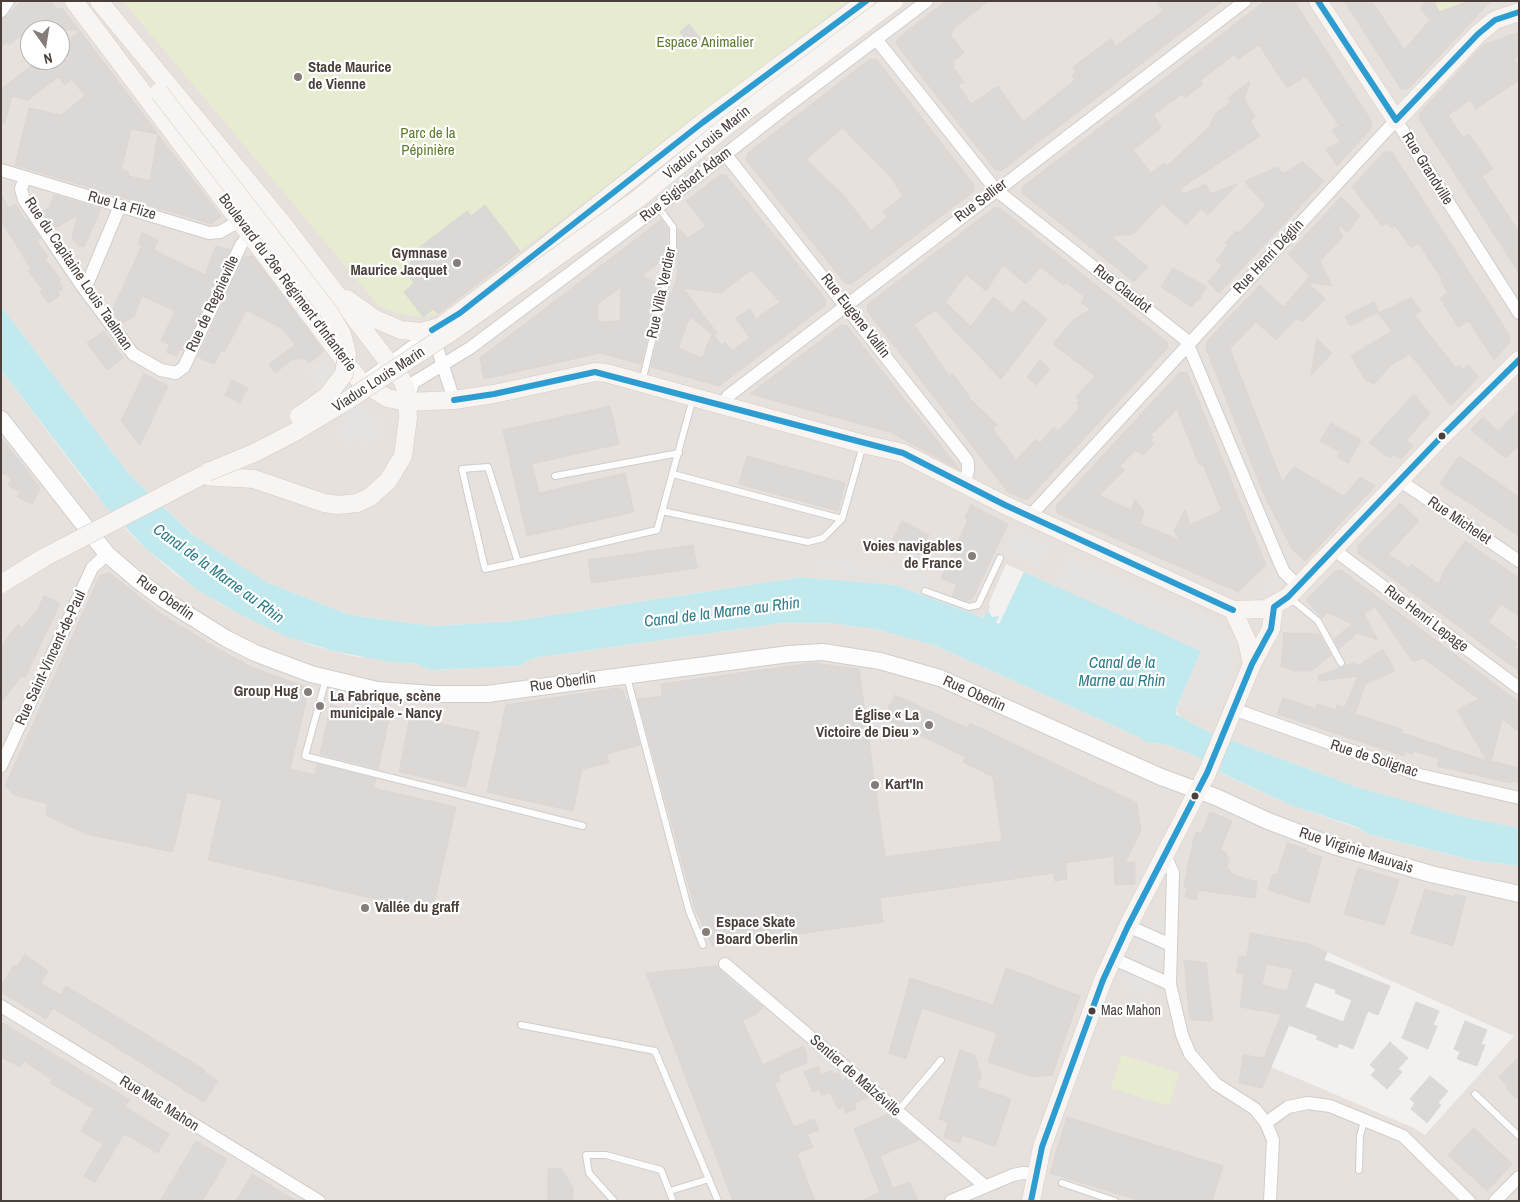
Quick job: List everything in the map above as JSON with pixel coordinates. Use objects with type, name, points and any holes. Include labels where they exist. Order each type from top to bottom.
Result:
[{"type":"main road","name":"Boulevard du 26e Régiment d'Infanterie","points":[[77,6],[360,380],[386,398],[407,402],[402,380],[283,224],[99,1]]},
{"type":"main road","points":[[329,285],[375,320],[388,326],[421,332],[432,330],[460,313],[702,122],[866,1]]},
{"type":"main road","name":"Viaduc Louis Marin","points":[[1,584],[62,548],[205,474],[254,454],[345,402],[457,328],[638,198],[729,124],[894,1]]},
{"type":"main road","name":"Rue Grandville","points":[[1318,1],[1396,120]]},
{"type":"main road","points":[[77,6],[105,28],[159,92],[329,312],[342,334],[347,354],[344,374],[327,396],[318,404],[249,444],[205,474]]},
{"type":"main road","name":"Rue Henri Déglin","points":[[1396,120],[1478,34],[1495,20],[1519,12]]},
{"type":"main road","points":[[1032,1196],[1042,1147],[1071,1064],[1112,958],[1164,853],[1199,791],[1252,664],[1286,597],[1519,360]]},
{"type":"main road","points":[[205,474],[254,479],[282,490],[338,505],[357,503],[380,490],[394,473],[403,456],[406,444],[407,402],[454,400],[494,394],[595,372],[642,382],[863,444],[903,453],[1030,516],[1233,610],[1259,610],[1286,597]]},
{"type":"main road","points":[[1233,610],[1247,641],[1252,664]]},
{"type":"street","points":[[1,11],[8,1]]},
{"type":"street","name":"Rue Sigisbert Adam","points":[[407,402],[413,383],[470,348],[927,1]]},
{"type":"street","name":"Rue Sellier","points":[[722,405],[728,396],[1245,1]]},
{"type":"street","name":"Rue Claudot","points":[[876,39],[996,190],[1186,340],[1284,572],[1286,597]]},
{"type":"street","name":"Rue Grandville","points":[[1396,120],[1519,313]]},
{"type":"street","name":"Rue Henri Déglin","points":[[1030,516],[1396,120]]},
{"type":"street","name":"Rue Eugène Vallin","points":[[726,154],[964,455],[968,462],[968,472],[964,484]]},
{"type":"street","name":"Rue La Flize","points":[[1,170],[213,233],[245,227]]},
{"type":"street","name":"Rue du Capitaine Louis Taelman","points":[[25,177],[21,189],[24,200],[82,286],[132,354],[161,370],[176,373]]},
{"type":"street","points":[[82,286],[88,282],[120,206]]},
{"type":"street","name":"Rue de Regnieville","points":[[176,373],[184,366],[241,245],[245,227]]},
{"type":"street","points":[[432,330],[454,400]]},
{"type":"street","name":"Rue Oberlin","points":[[1,419],[107,554],[163,598],[227,639],[280,663],[326,679],[377,690],[433,694],[488,694],[789,654],[823,652],[880,660],[940,678],[1162,777],[1199,791]]},
{"type":"street","name":"Rue Michelet","points":[[1399,480],[1519,561]]},
{"type":"street","name":"Rue Henri Lepage","points":[[1333,549],[1519,688]]},
{"type":"street","name":"Rue Saint-Vincent-de-Paul","points":[[1,766],[92,568],[107,554]]},
{"type":"street","name":"Rue de Solignac","points":[[1233,710],[1420,775],[1519,798]]},
{"type":"street","name":"Rue Virginie Mauvais","points":[[1199,791],[1268,821],[1354,852],[1431,874],[1519,894]]},
{"type":"street","points":[[1164,853],[1173,873],[1170,984],[1182,1036],[1190,1054],[1216,1084],[1254,1109],[1266,1123],[1273,1140],[1270,1201]]},
{"type":"street","points":[[1128,926],[1171,945]]},
{"type":"street","points":[[1112,958],[1170,984]]},
{"type":"street","name":"Sentier de Malzéville","points":[[725,964],[985,1186]]},
{"type":"street","name":"Rue Mac Mahon","points":[[1,1006],[319,1201]]},
{"type":"street","points":[[1266,1123],[1288,1107],[1308,1103],[1330,1106],[1403,1136],[1469,1201]]},
{"type":"street","points":[[951,1201],[1013,1175],[1023,1173],[1036,1174]]},
{"type":"street","points":[[1495,1201],[1519,1177]]},
{"type":"lane","name":"Rue Villa Verdier","points":[[642,382],[673,254],[673,227],[658,207]]},
{"type":"lane","points":[[360,380],[432,330]]},
{"type":"lane","points":[[518,562],[488,467],[462,469],[485,569],[518,562],[657,530],[693,397]]},
{"type":"lane","points":[[662,511],[808,542],[823,538],[842,519],[863,444]]},
{"type":"lane","points":[[554,476],[679,453]]},
{"type":"lane","points":[[673,474],[842,519]]},
{"type":"lane","points":[[925,591],[968,607],[978,606],[1000,558]]},
{"type":"lane","points":[[1286,597],[1318,621],[1341,663]]},
{"type":"lane","points":[[626,675],[689,911],[704,945]]},
{"type":"lane","points":[[326,679],[305,756],[583,826]]},
{"type":"lane","points":[[521,1025],[655,1051],[718,1201]]},
{"type":"lane","points":[[897,1112],[941,1060]]},
{"type":"lane","points":[[1475,1094],[1519,1136]]},
{"type":"lane","points":[[1359,1170],[1360,1136],[1364,1121]]},
{"type":"lane","points":[[614,1201],[589,1172],[586,1154],[606,1155],[661,1170],[673,1201]]},
{"type":"lane","points":[[670,1191],[709,1179]]},
{"type":"lane","points":[[1062,1183],[1115,1201]]},
{"type":"shaded area","points":[[1,1],[1519,1],[1519,828],[1460,816],[1357,787],[1209,732],[1181,717],[1176,711],[1201,651],[1006,564],[989,603],[990,608],[985,618],[896,585],[801,577],[514,621],[433,626],[350,615],[266,582],[200,541],[129,474],[1,306]]},
{"type":"shaded area","points":[[327,355],[373,416],[383,413],[379,426],[385,436],[361,449],[356,439],[343,446],[335,426],[344,423],[303,373]]},
{"type":"shaded area","points":[[1,370],[87,484],[130,534],[144,547],[175,574],[219,603],[262,625],[310,645],[352,656],[417,664],[429,670],[519,666],[534,658],[783,623],[828,623],[875,629],[936,646],[1143,739],[1144,742],[1168,745],[1202,759],[1223,765],[1220,773],[1293,806],[1357,828],[1368,834],[1470,860],[1519,866],[1519,1201],[1,1201]],"holes":[[[1310,944],[1514,1036],[1425,1135],[1414,1128],[1271,1067]]]},
{"type":"shaded area","points":[[1012,527],[1052,545],[1039,571],[1000,554]]},
{"type":"shaded area","points":[[1067,553],[1220,622],[1227,627],[1235,643],[1240,660],[1211,722],[1177,707],[1201,651],[1052,585]]},
{"type":"shaded area","points":[[1291,557],[1304,568],[1269,597],[1257,586]]},
{"type":"shaded area","points":[[816,558],[848,559],[891,565],[930,576],[925,591],[892,580],[815,573]]},
{"type":"shaded area","points":[[1149,918],[1164,919],[1166,955],[1159,970],[1151,999],[1119,987],[1134,950],[1150,929]]},
{"type":"green space","name":"Parc de la Pépinière","points":[[123,1],[848,1],[438,314],[422,317],[400,314],[378,305]]},
{"type":"green space","points":[[1434,1],[1469,1],[1439,12]]},
{"type":"green space","points":[[1122,1055],[1179,1073],[1169,1106],[1111,1088]]},
{"type":"water","name":"Canal de la Marne au Rhin","points":[[1,306],[129,474],[193,535],[266,582],[350,615],[433,626],[514,621],[801,577],[896,585],[984,618],[988,610],[992,617],[999,616],[996,623],[999,624],[1024,572],[1201,651],[1176,709],[1176,714],[1181,717],[1209,732],[1357,787],[1460,816],[1519,828],[1519,866],[1471,860],[1368,834],[1357,827],[1293,806],[1219,772],[1222,765],[1168,745],[1144,742],[1143,739],[936,646],[875,629],[828,623],[783,623],[534,658],[519,666],[429,670],[417,664],[384,661],[333,651],[285,636],[241,615],[196,589],[144,547],[106,507],[1,370]]},
{"type":"building","points":[[21,1],[51,1],[56,8],[62,8],[79,30],[70,30],[70,20],[20,20],[20,36],[9,45],[7,42],[1,47],[1,19],[7,16]]},
{"type":"building","points":[[946,1],[989,1],[954,28],[951,36],[964,53],[952,62],[955,65],[953,67],[964,82],[958,85],[971,104],[998,86],[1023,122],[1075,80],[1072,75],[1076,72],[1073,67],[1111,39],[1116,46],[1163,11],[1156,1],[1223,1],[1001,171],[995,170],[896,44],[898,38]]},
{"type":"building","points":[[1265,1],[1294,1],[1372,122],[1371,129],[1337,166],[1326,149],[1340,142],[1332,130],[1339,126],[1306,76],[1287,88],[1259,45],[1238,59],[1235,54],[1200,81],[1203,84],[1185,98],[1182,94],[1154,114],[1161,128],[1133,150],[1151,173],[1165,163],[1167,166],[1210,126],[1215,114],[1231,102],[1228,98],[1250,81],[1244,99],[1255,117],[1250,121],[1260,136],[1180,189],[1183,194],[1206,184],[1210,194],[1237,184],[1208,215],[1201,209],[1186,225],[1162,203],[1134,234],[1111,236],[1148,267],[1134,282],[1022,193],[1022,187]]},
{"type":"building","points":[[1344,1],[1372,1],[1404,50],[1430,20],[1420,8],[1427,1],[1434,1],[1439,12],[1469,1],[1491,1],[1408,89],[1401,89]]},
{"type":"building","points":[[689,24],[701,39],[692,46],[680,32]]},
{"type":"building","points":[[80,31],[158,134],[131,129],[121,170],[129,172],[128,176],[150,181],[158,135],[221,216],[211,224],[15,165],[29,108],[61,115],[85,96],[72,79],[65,85],[58,77],[28,100],[12,96],[5,123],[1,123],[1,89],[26,70],[70,70],[70,38]]},
{"type":"building","points":[[1519,32],[1519,57],[1514,58],[1519,70],[1519,80],[1476,109],[1470,100],[1448,115],[1463,138],[1469,134],[1493,169],[1482,176],[1519,232],[1519,273],[1420,120],[1420,113],[1483,45]]},
{"type":"building","points":[[870,59],[877,60],[974,185],[973,192],[851,284],[845,283],[746,160],[748,153]],"holes":[[[842,128],[889,175],[903,196],[883,211],[887,217],[871,231],[845,197],[806,159]]]},
{"type":"building","points":[[1384,152],[1392,152],[1510,336],[1509,343],[1494,360],[1469,321],[1458,327],[1440,298],[1448,293],[1441,281],[1442,279],[1418,243],[1411,248],[1395,225],[1391,228],[1387,223],[1382,226],[1352,187]]},
{"type":"building","points":[[1303,162],[1324,181],[1219,293],[1208,282],[1222,266],[1216,260],[1228,246],[1225,243],[1236,231],[1238,233],[1266,205],[1250,189],[1245,181],[1278,167],[1282,174]]},
{"type":"building","points":[[720,175],[726,175],[826,300],[825,306],[719,386],[651,367],[669,292],[672,294],[677,277],[678,228],[688,238],[706,226],[686,201]],"holes":[[[751,270],[780,302],[756,319],[750,309],[736,318],[750,338],[732,351],[725,342],[722,346],[714,336],[717,333],[683,288],[721,293]],[[690,317],[712,334],[702,358],[678,348]]]},
{"type":"building","points":[[1,195],[9,208],[15,204],[26,221],[28,220],[40,238],[36,240],[48,257],[45,259],[61,280],[59,282],[63,288],[58,292],[60,295],[48,303],[40,292],[43,290],[28,271],[31,269],[1,221]]},
{"type":"building","points":[[54,195],[101,209],[84,247],[78,246],[72,238],[78,215],[54,229],[42,212],[50,207]]},
{"type":"building","points":[[1341,197],[1360,215],[1347,233],[1341,226],[1338,227],[1343,237],[1320,261],[1332,286],[1307,282],[1325,299],[1302,322],[1297,318],[1276,340],[1256,322],[1230,349],[1282,482],[1294,467],[1344,496],[1360,477],[1375,486],[1305,561],[1292,549],[1265,497],[1206,349],[1207,341],[1260,285],[1283,307],[1310,276],[1288,254]]},
{"type":"building","name":"Gymnase Maurice Jacquet","points":[[485,205],[520,251],[438,314],[433,309],[423,317],[404,292],[414,283],[403,269],[416,258],[412,253],[467,211],[471,216]]},
{"type":"building","points":[[994,208],[1000,208],[1167,342],[1168,348],[1027,500],[1008,492],[867,311],[868,304]],"holes":[[[1003,265],[1026,284],[1040,267],[1064,285],[1066,282],[1085,297],[1081,302],[1090,310],[1073,320],[1053,344],[1095,376],[1076,397],[1079,400],[1076,403],[1079,406],[1077,411],[1058,431],[1054,427],[1040,443],[1036,439],[1016,460],[993,429],[997,425],[969,398],[952,373],[950,377],[914,325],[935,310],[1001,379],[1047,319],[1023,300],[1013,313],[993,297],[971,327],[945,302],[966,274],[986,291]]]},
{"type":"building","points":[[661,220],[668,229],[667,256],[642,276],[660,285],[641,364],[600,353],[484,379],[480,358]],"holes":[[[621,287],[620,321],[598,322],[597,305]]]},
{"type":"building","points":[[142,233],[158,240],[154,250],[205,275],[216,246],[230,250],[183,351],[180,349],[176,356],[166,352],[170,345],[161,341],[175,311],[142,296],[134,316],[122,324],[112,311],[142,245],[138,244]]},
{"type":"building","points":[[253,256],[324,351],[309,363],[306,359],[293,359],[275,373],[269,364],[295,345],[283,329],[246,310],[224,352],[221,350],[214,364],[198,357],[244,257]]},
{"type":"building","points":[[1173,268],[1207,287],[1192,307],[1161,287]]},
{"type":"building","points":[[1411,298],[1421,311],[1414,315],[1456,368],[1459,365],[1462,370],[1469,365],[1478,377],[1451,406],[1410,354],[1391,365],[1374,384],[1365,380],[1351,356],[1392,331],[1378,313]]},
{"type":"building","points":[[1374,302],[1379,312],[1350,326],[1345,316]]},
{"type":"building","points":[[841,325],[847,326],[960,470],[890,432],[750,394]]},
{"type":"building","points":[[104,331],[123,358],[107,370],[87,343]]},
{"type":"building","points":[[1317,339],[1332,353],[1311,375]]},
{"type":"building","points":[[1040,360],[1050,369],[1036,385],[1027,377]]},
{"type":"building","points":[[1180,372],[1187,373],[1266,565],[1238,592],[1057,513],[1056,506]],"holes":[[[1177,409],[1200,465],[1203,464],[1221,509],[1219,512],[1190,525],[1185,510],[1174,531],[1180,540],[1140,524],[1144,512],[1135,499],[1131,510],[1099,495],[1125,470],[1120,466],[1135,450],[1143,455],[1154,443],[1151,440],[1153,437],[1151,435]]]},
{"type":"building","points":[[144,374],[168,386],[140,445],[121,421]]},
{"type":"building","points":[[232,380],[248,388],[240,403],[225,395]]},
{"type":"building","points":[[1414,394],[1430,414],[1406,440],[1413,446],[1401,459],[1393,454],[1390,458],[1369,443]]},
{"type":"building","points":[[610,406],[619,444],[532,464],[539,493],[625,473],[634,512],[527,536],[503,430]]},
{"type":"building","points":[[1519,410],[1519,445],[1506,458],[1471,430],[1483,417],[1498,431]]},
{"type":"building","points":[[1331,423],[1361,440],[1348,463],[1337,457],[1340,452],[1320,441]]},
{"type":"building","points":[[1,437],[40,488],[32,504],[17,497],[20,492],[8,485],[12,478],[1,472]]},
{"type":"building","points":[[747,456],[845,483],[838,511],[739,484]]},
{"type":"building","points":[[1459,456],[1519,497],[1519,536],[1440,484]]},
{"type":"building","points":[[1400,503],[1419,521],[1388,554],[1408,568],[1411,564],[1439,584],[1444,571],[1465,541],[1519,578],[1519,616],[1501,604],[1488,622],[1517,643],[1514,647],[1519,651],[1519,671],[1358,553],[1358,546]]},
{"type":"building","name":"Voies navigables de France","points":[[971,505],[1008,524],[973,598],[966,601],[952,596],[957,585],[941,578],[968,520],[965,518]]},
{"type":"building","points":[[902,521],[929,535],[919,554],[892,541]]},
{"type":"building","points":[[693,545],[697,568],[591,583],[588,560]]},
{"type":"building","points":[[1341,570],[1519,702],[1519,732],[1502,719],[1491,761],[1519,768],[1519,782],[1512,781],[1511,783],[1437,766],[1439,758],[1413,751],[1412,754],[1405,751],[1404,756],[1277,714],[1283,698],[1316,709],[1317,704],[1336,710],[1337,705],[1345,707],[1358,676],[1319,681],[1318,676],[1353,663],[1357,666],[1383,649],[1395,671],[1365,684],[1355,714],[1403,730],[1402,733],[1487,761],[1457,710],[1479,699],[1423,658],[1413,662],[1375,607],[1364,614],[1378,640],[1357,633],[1339,649],[1334,639],[1352,624],[1327,612],[1322,618],[1306,600],[1334,572]]},
{"type":"building","points":[[110,573],[161,614],[215,647],[251,667],[309,688],[290,769],[315,775],[317,764],[376,779],[373,788],[456,807],[432,912],[208,860],[222,800],[187,792],[173,852],[86,834],[46,815],[48,804],[14,795],[5,786],[100,575]]},
{"type":"building","points":[[44,596],[60,603],[25,678],[22,676],[1,702],[1,646],[18,624],[22,628],[38,609]]},
{"type":"building","points":[[1284,633],[1319,634],[1331,655],[1312,671],[1294,671],[1281,666]]},
{"type":"building","points":[[812,663],[859,669],[885,857],[1002,841],[993,777],[963,762],[966,757],[883,718],[895,695],[967,728],[970,723],[1137,803],[1141,831],[1125,863],[1135,862],[1135,884],[1115,885],[1114,856],[1065,863],[1067,879],[1055,881],[1054,873],[880,898],[883,922],[712,946],[695,909],[638,699],[662,696],[661,684]]},
{"type":"building","points":[[618,688],[623,691],[626,700],[628,700],[640,745],[606,754],[609,763],[582,769],[573,811],[487,792],[506,705]]},
{"type":"building","points":[[331,705],[389,719],[378,769],[320,754]]},
{"type":"building","points":[[410,717],[479,732],[466,787],[399,772]]},
{"type":"building","points":[[1210,812],[1232,821],[1220,850],[1226,852],[1227,858],[1229,858],[1227,868],[1234,875],[1257,882],[1255,898],[1198,890],[1196,900],[1185,897],[1187,888],[1184,887],[1194,837],[1196,832],[1201,834]]},
{"type":"building","points":[[1287,843],[1307,849],[1306,852],[1322,857],[1309,903],[1268,890],[1273,874],[1277,875]]},
{"type":"building","points":[[1358,868],[1399,880],[1384,925],[1344,914]]},
{"type":"building","points":[[1425,889],[1454,897],[1455,894],[1466,897],[1453,946],[1411,933]]},
{"type":"building","points":[[1250,933],[1310,944],[1327,952],[1324,960],[1390,986],[1378,1015],[1368,1011],[1353,1049],[1339,1043],[1337,1048],[1316,1039],[1318,1036],[1289,1025],[1262,1088],[1239,1083],[1243,1055],[1264,1058],[1281,1014],[1240,1007],[1244,974],[1236,973],[1239,956],[1247,957]],"holes":[[[1266,964],[1293,969],[1287,991],[1262,985]],[[1315,982],[1336,990],[1335,993],[1352,1000],[1343,1022],[1305,1007]]]},
{"type":"building","points":[[25,954],[48,971],[41,983],[61,995],[66,986],[205,1070],[204,1072],[218,1081],[204,1102],[53,1008],[46,1019],[1,992],[1,986],[14,965],[17,967]]},
{"type":"building","points":[[1184,960],[1206,963],[1213,1021],[1190,1020]]},
{"type":"building","points":[[717,966],[730,980],[763,1007],[757,1014],[742,1020],[763,1065],[803,1046],[807,1054],[807,1063],[778,1075],[780,1081],[774,1083],[794,1127],[814,1119],[819,1130],[807,1134],[813,1147],[797,1154],[815,1201],[733,1201],[646,973]]},
{"type":"building","points":[[1006,968],[1080,996],[1052,1075],[1032,1077],[988,1062],[997,1033],[922,1008],[906,1059],[889,1053],[910,978],[993,1005]]},
{"type":"building","points":[[1416,1002],[1439,1011],[1433,1025],[1437,1026],[1428,1049],[1402,1038]]},
{"type":"building","points":[[1465,1021],[1487,1030],[1481,1044],[1485,1045],[1477,1066],[1457,1059],[1460,1052],[1454,1049]]},
{"type":"building","points":[[1,1022],[130,1100],[125,1107],[169,1134],[158,1153],[124,1134],[95,1182],[84,1176],[103,1144],[81,1131],[94,1109],[50,1083],[52,1080],[24,1061],[20,1067],[1,1057]]},
{"type":"building","points":[[1390,1042],[1408,1058],[1398,1069],[1402,1072],[1387,1089],[1371,1075],[1376,1070],[1370,1065]]},
{"type":"building","points":[[960,1050],[975,1055],[981,1077],[977,1087],[1011,1099],[995,1146],[962,1135],[960,1143],[944,1138],[948,1122],[939,1119]]},
{"type":"building","points":[[1519,1057],[1519,1101],[1506,1088],[1508,1086],[1499,1077]]},
{"type":"building","points":[[818,1066],[821,1075],[831,1071],[833,1074],[838,1072],[842,1080],[846,1078],[869,1097],[854,1103],[856,1109],[846,1113],[844,1107],[838,1109],[830,1092],[822,1095],[819,1089],[813,1092],[804,1072]]},
{"type":"building","points":[[1430,1076],[1448,1091],[1438,1103],[1441,1105],[1427,1123],[1411,1109],[1415,1103],[1410,1099]]},
{"type":"building","points":[[888,1114],[919,1140],[880,1156],[893,1188],[910,1182],[918,1201],[861,1201],[880,1192],[854,1129]]},
{"type":"building","points":[[1067,1117],[1223,1166],[1212,1201],[1141,1201],[1050,1173]]},
{"type":"building","points":[[1474,1128],[1512,1164],[1487,1191],[1448,1155]]},
{"type":"building","points":[[196,1141],[227,1159],[218,1175],[202,1201],[160,1201]]},
{"type":"building","points":[[561,1168],[573,1188],[573,1201],[548,1201],[548,1169]]},
{"type":"building","points":[[252,1174],[262,1180],[296,1201],[236,1201]]},
{"type":"transit line","points":[[432,330],[460,313],[702,123],[866,1]]},
{"type":"transit line","points":[[1318,1],[1396,120]]},
{"type":"transit line","points":[[1396,120],[1478,34],[1495,20],[1519,12]]},
{"type":"transit line","points":[[1031,1201],[1042,1147],[1103,980],[1128,926],[1207,773],[1252,664],[1271,629],[1274,607],[1288,597],[1442,436],[1519,360]]},
{"type":"transit line","points":[[454,400],[494,394],[595,372],[903,453],[1005,505],[1233,610]]},
{"type":"place","name":"Stade Maurice de Vienne","points":[[298,77]]},
{"type":"place","name":"Gymnase Maurice Jacquet","points":[[457,263]]},
{"type":"place","name":"Voies navigables de France","points":[[972,556]]},
{"type":"place","name":"Group Hug","points":[[308,692]]},
{"type":"place","name":"La Fabrique, scène municipale - Nancy","points":[[320,706]]},
{"type":"place","name":"Église « La Victoire de Dieu »","points":[[929,725]]},
{"type":"place","name":"Kart'In","points":[[875,785]]},
{"type":"place","name":"Vallée du graff","points":[[365,908]]},
{"type":"place","name":"Espace Skate Board Oberlin","points":[[706,932]]},
{"type":"place","name":"Mac Mahon","points":[[1092,1011]]},
{"type":"park label","name":"Espace Animalier","points":[[705,43]]}]
